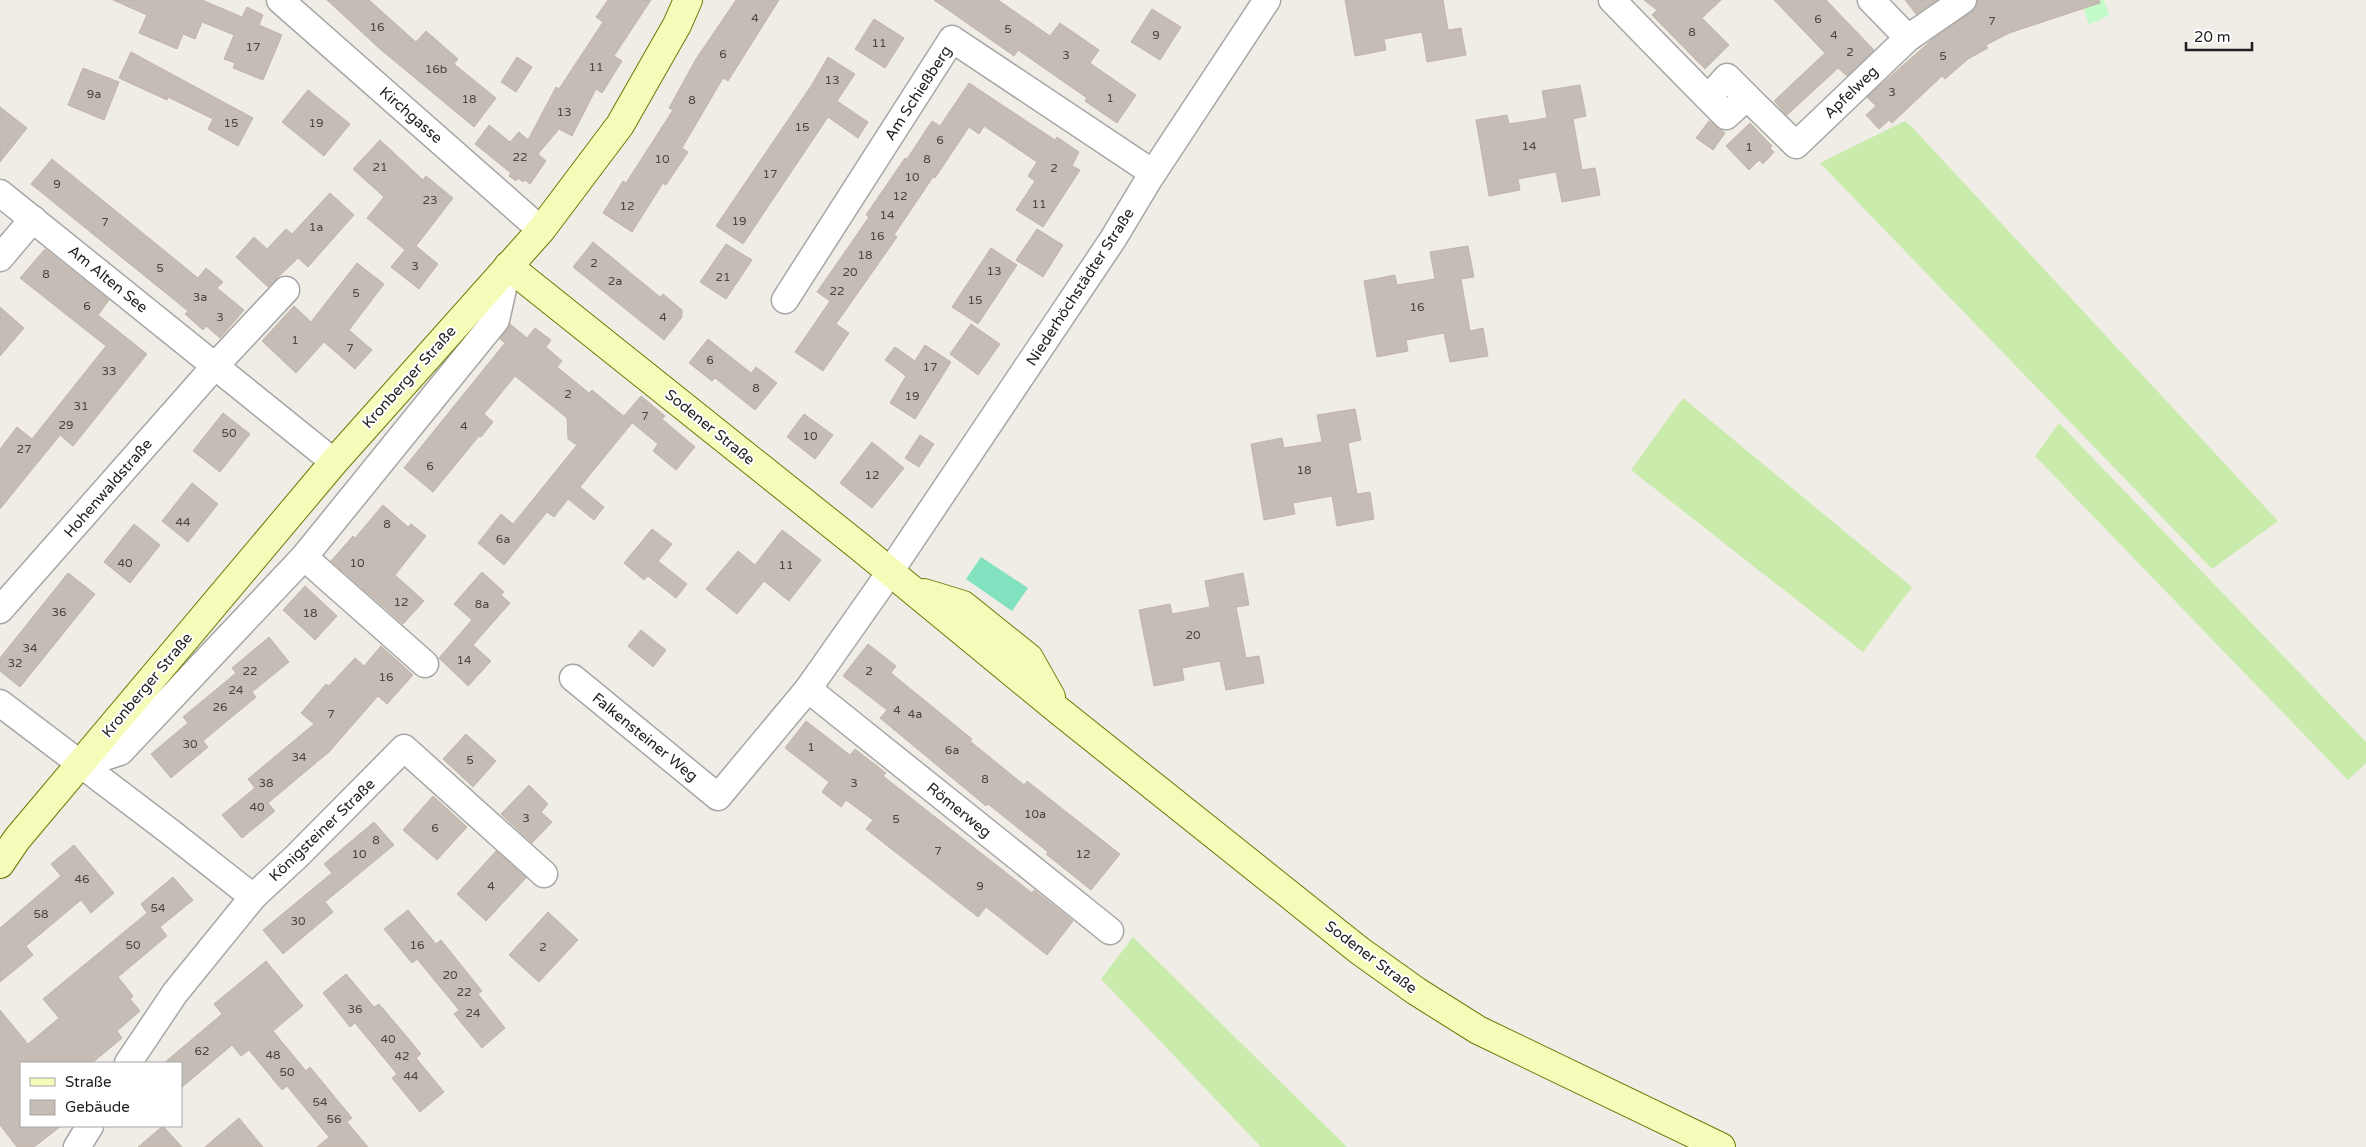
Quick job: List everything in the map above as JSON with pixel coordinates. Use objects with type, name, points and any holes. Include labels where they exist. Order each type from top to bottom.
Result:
[{"type":"main road","points":[[508,266],[541,230],[620,125],[677,25],[688,0]]},
{"type":"main road","name":"Sodener Straße","points":[[508,266],[1360,951],[1416,991],[1478,1030],[1721,1147]]},
{"type":"main road","name":"Kronberger Straße","points":[[0,864],[17,839],[334,462],[508,266]]},
{"type":"street","name":"Kirchgasse","points":[[280,0],[541,230]]},
{"type":"street","name":"Niederhöchstädter Straße","points":[[718,797],[808,689],[890,572],[1113,239],[1153,173],[1267,0]]},
{"type":"street","name":"Apfelweg","points":[[1612,0],[1726,116],[1747,96],[1796,146],[1908,38],[1963,0]]},
{"type":"street","points":[[1871,0],[1908,38]]},
{"type":"street","name":"Am Schießberg","points":[[785,300],[952,39],[1153,173]]},
{"type":"street","name":"Am Alten See","points":[[0,193],[334,462]]},
{"type":"street","points":[[0,258],[33,219]]},
{"type":"street","name":"Kronberger Straße","points":[[80,765],[120,752],[304,558],[496,320],[508,266]]},
{"type":"street","points":[[215,366],[286,290]]},
{"type":"street","name":"Hohenwaldstraße","points":[[0,610],[215,366]]},
{"type":"street","points":[[304,558],[425,664]]},
{"type":"street","name":"Falkensteiner Weg","points":[[573,678],[718,797]]},
{"type":"street","name":"Römerweg","points":[[808,689],[1110,931]]},
{"type":"street","points":[[0,703],[169,831],[252,897]]},
{"type":"street","name":"Königsteiner Straße","points":[[129,1062],[175,993],[252,897],[297,856],[404,748],[544,874]]},
{"type":"street","points":[[77,1147],[89,1127]]},
{"type":"green space","points":[[2081,0],[2104,0],[2109,15],[2089,25]]},
{"type":"green space","points":[[1905,121],[2278,521],[2212,569],[1820,163]]},
{"type":"green space","points":[[1683,398],[1912,587],[1863,652],[1631,470]]},
{"type":"green space","points":[[2059,423],[2366,742],[2366,763],[2348,780],[2035,456]]},
{"type":"green space","points":[[981,557],[1028,588],[1012,611],[966,579]]},
{"type":"green space","points":[[1133,937],[1347,1147],[1261,1147],[1101,979]]},
{"type":"building","points":[[113,0],[202,0],[242,17],[247,7],[263,15],[259,25],[282,35],[263,80],[233,68],[235,63],[224,59],[234,35],[202,22],[195,39],[183,34],[177,49],[139,33],[147,15]]},
{"type":"building","points":[[327,0],[369,0],[416,42],[426,31],[458,59],[454,64],[496,98],[474,127],[380,49]]},
{"type":"building","points":[[608,0],[651,0],[614,56],[622,61],[602,93],[596,89],[572,136],[559,129],[538,154],[546,161],[530,184],[518,178],[516,181],[509,176],[511,173],[475,144],[489,125],[510,142],[519,132],[528,140],[556,87],[559,89],[603,22],[596,17]]},
{"type":"building","points":[[736,0],[779,0],[728,81],[723,78],[682,148],[688,152],[666,185],[663,183],[632,232],[603,213],[623,181],[626,183],[673,110],[669,108],[696,59]]},
{"type":"building","points":[[934,0],[998,0],[1050,36],[1060,23],[1099,50],[1090,63],[1136,95],[1117,123],[1085,101],[1087,98],[1018,50],[1014,56]]},
{"type":"building","points":[[1345,0],[1443,0],[1448,30],[1461,28],[1466,55],[1427,62],[1422,32],[1384,39],[1386,50],[1355,56]]},
{"type":"building","points":[[1644,0],[1721,0],[1702,18],[1729,45],[1705,69],[1652,15],[1657,10]]},
{"type":"building","points":[[1774,0],[1826,0],[1874,50],[1847,76],[1838,68],[1787,115],[1774,101],[1825,53]]},
{"type":"building","points":[[1905,0],[1937,0],[1916,14]]},
{"type":"building","points":[[1978,0],[2099,0],[2100,3],[2009,33],[1986,45],[1988,48],[1968,59],[1945,79],[1942,76],[1892,123],[1889,120],[1879,129],[1866,115],[1876,106],[1867,97],[1934,38],[1972,12]]},
{"type":"building","points":[[1152,9],[1181,27],[1160,60],[1131,42]]},
{"type":"building","points":[[874,19],[904,38],[885,68],[855,49]]},
{"type":"building","points":[[131,52],[253,118],[238,146],[208,129],[213,119],[168,97],[167,100],[119,78]]},
{"type":"building","points":[[517,57],[532,67],[516,92],[501,82]]},
{"type":"building","points":[[828,57],[855,74],[837,101],[868,122],[858,138],[828,117],[743,244],[716,226],[811,86]]},
{"type":"building","points":[[83,68],[119,82],[104,120],[68,105]]},
{"type":"building","points":[[969,83],[1055,140],[1057,137],[1079,152],[1072,166],[1080,170],[1043,227],[1016,210],[1035,181],[1028,176],[1037,162],[984,126],[979,134],[969,127],[894,235],[897,237],[836,324],[849,333],[823,371],[795,352],[830,301],[817,292],[869,217],[866,215],[905,158],[907,159],[932,121],[940,126]]},
{"type":"building","points":[[1580,85],[1586,116],[1573,119],[1582,170],[1595,168],[1600,195],[1562,202],[1556,172],[1518,179],[1520,190],[1489,196],[1476,120],[1507,115],[1509,124],[1547,118],[1542,91]]},
{"type":"building","points":[[308,90],[350,124],[324,156],[282,122]]},
{"type":"building","points":[[0,107],[27,128],[0,162]]},
{"type":"building","points":[[1709,121],[1725,133],[1713,150],[1696,138]]},
{"type":"building","points":[[1750,123],[1772,146],[1770,148],[1774,152],[1763,164],[1759,160],[1749,170],[1726,146]]},
{"type":"building","points":[[380,140],[423,180],[426,176],[453,198],[416,246],[438,264],[419,289],[391,267],[405,250],[367,218],[384,197],[353,169]]},
{"type":"building","points":[[52,159],[198,278],[206,268],[223,282],[217,288],[244,310],[220,338],[206,326],[203,330],[185,314],[188,311],[31,184]]},
{"type":"building","points":[[330,193],[354,215],[308,267],[298,258],[268,287],[236,257],[254,237],[267,249],[286,229],[292,234]]},
{"type":"building","points":[[1037,229],[1063,245],[1043,277],[1016,260]]},
{"type":"building","points":[[593,242],[660,297],[663,294],[682,310],[682,317],[664,340],[573,267]]},
{"type":"building","points":[[726,244],[752,260],[726,299],[700,282]]},
{"type":"building","points":[[1468,246],[1474,277],[1461,279],[1470,331],[1483,328],[1488,356],[1450,362],[1444,333],[1406,340],[1408,351],[1377,357],[1364,281],[1395,275],[1397,285],[1435,279],[1430,252]]},
{"type":"building","points":[[991,248],[1017,265],[978,324],[952,307]]},
{"type":"building","points":[[45,249],[109,300],[98,315],[147,354],[73,446],[60,435],[0,509],[0,449],[17,427],[32,439],[106,346],[20,278]]},
{"type":"building","points":[[357,263],[384,284],[349,330],[372,350],[355,369],[324,342],[296,373],[262,341],[294,306],[311,322]]},
{"type":"building","points":[[0,307],[24,328],[0,356]]},
{"type":"building","points":[[510,324],[527,338],[535,328],[551,340],[546,347],[562,361],[557,367],[589,393],[592,390],[632,423],[580,487],[604,507],[594,520],[568,499],[554,517],[547,512],[504,565],[478,543],[501,514],[513,524],[577,445],[568,439],[567,418],[515,376],[484,414],[493,422],[481,437],[479,436],[433,492],[404,468],[505,343],[500,339]]},
{"type":"building","points":[[971,324],[1000,344],[978,375],[950,354]]},
{"type":"building","points":[[708,339],[751,373],[756,367],[777,383],[755,410],[715,378],[712,381],[689,363]]},
{"type":"building","points":[[925,345],[951,362],[915,419],[890,403],[906,376],[885,360],[895,347],[915,361]]},
{"type":"building","points":[[641,396],[665,416],[662,419],[695,447],[676,470],[653,451],[658,444],[624,416]]},
{"type":"building","points":[[1355,409],[1361,440],[1348,443],[1357,494],[1370,492],[1374,519],[1337,526],[1332,496],[1293,503],[1295,514],[1264,520],[1251,444],[1282,438],[1284,448],[1322,442],[1317,415]]},
{"type":"building","points":[[223,413],[250,434],[220,472],[193,451]]},
{"type":"building","points":[[804,414],[833,435],[815,459],[787,437]]},
{"type":"building","points":[[920,435],[934,444],[919,467],[905,458]]},
{"type":"building","points":[[872,442],[904,468],[872,508],[840,483]]},
{"type":"building","points":[[192,483],[218,504],[188,542],[162,521]]},
{"type":"building","points":[[383,505],[408,527],[411,524],[426,536],[395,575],[424,601],[403,624],[331,561],[353,536],[355,538]]},
{"type":"building","points":[[134,524],[160,545],[130,583],[104,562]]},
{"type":"building","points":[[652,529],[672,544],[658,561],[687,584],[676,598],[648,576],[644,580],[624,563]]},
{"type":"building","points":[[782,530],[821,560],[789,601],[764,581],[737,614],[706,589],[738,551],[755,565]]},
{"type":"building","points":[[482,572],[504,592],[501,595],[510,603],[473,645],[491,661],[468,686],[439,658],[472,620],[454,604]]},
{"type":"building","points":[[68,573],[95,594],[20,687],[0,671],[0,658]]},
{"type":"building","points":[[1243,573],[1249,605],[1236,607],[1246,658],[1259,656],[1264,683],[1226,690],[1220,661],[1182,668],[1184,680],[1154,686],[1139,610],[1170,604],[1172,614],[1210,607],[1205,581]]},
{"type":"building","points":[[305,586],[337,616],[315,640],[283,610]]},
{"type":"building","points":[[641,630],[666,650],[653,667],[628,646]]},
{"type":"building","points":[[269,637],[289,662],[252,692],[256,697],[203,741],[208,747],[171,778],[151,754],[188,723],[183,717],[236,673],[232,668]]},
{"type":"building","points":[[868,644],[896,666],[891,673],[972,739],[970,741],[1024,785],[1027,781],[1120,854],[1091,890],[1046,854],[1048,852],[988,804],[986,806],[880,718],[887,710],[843,676]]},
{"type":"building","points":[[381,646],[413,675],[387,704],[378,696],[329,752],[268,803],[275,811],[242,838],[222,815],[255,788],[248,779],[314,724],[301,713],[326,684],[329,686],[355,658],[364,666]]},
{"type":"building","points":[[806,721],[850,755],[855,749],[886,773],[883,776],[1032,893],[1034,890],[1073,921],[1047,955],[986,907],[978,917],[866,829],[873,820],[846,800],[841,807],[822,792],[829,782],[785,748]]},
{"type":"building","points":[[466,734],[496,761],[473,787],[443,759]]},
{"type":"building","points":[[529,785],[548,804],[541,812],[552,822],[532,843],[501,814]]},
{"type":"building","points":[[433,796],[467,827],[437,860],[403,830]]},
{"type":"building","points":[[374,822],[394,845],[325,902],[333,912],[283,954],[263,930],[332,873],[324,864]]},
{"type":"building","points":[[74,845],[114,893],[91,913],[81,900],[26,946],[33,955],[0,982],[0,928],[61,876],[51,864]]},
{"type":"building","points":[[496,851],[526,878],[486,921],[457,894]]},
{"type":"building","points":[[173,877],[193,900],[160,927],[167,936],[118,977],[133,996],[130,999],[140,1011],[117,1031],[122,1038],[93,1062],[20,1062],[20,1127],[60,1127],[34,1147],[17,1147],[0,1125],[0,1010],[28,1044],[59,1018],[43,999],[147,913],[141,904]]},
{"type":"building","points":[[408,910],[436,944],[441,940],[482,991],[478,994],[505,1028],[482,1048],[454,1014],[459,1010],[417,959],[412,963],[384,929]]},
{"type":"building","points":[[548,912],[578,940],[539,982],[509,955]]},
{"type":"building","points":[[266,961],[303,1006],[273,1031],[306,1071],[310,1067],[352,1118],[347,1122],[368,1147],[317,1147],[329,1137],[287,1086],[282,1090],[249,1050],[241,1056],[232,1045],[182,1087],[182,1062],[165,1062],[222,1014],[214,1004]]},
{"type":"building","points":[[346,974],[374,1007],[379,1004],[407,1037],[421,1054],[416,1058],[444,1092],[420,1112],[392,1078],[397,1074],[355,1023],[350,1027],[323,993]]},
{"type":"building","points":[[239,1118],[263,1147],[205,1147]]},
{"type":"building","points":[[164,1127],[182,1147],[138,1147]]}]
